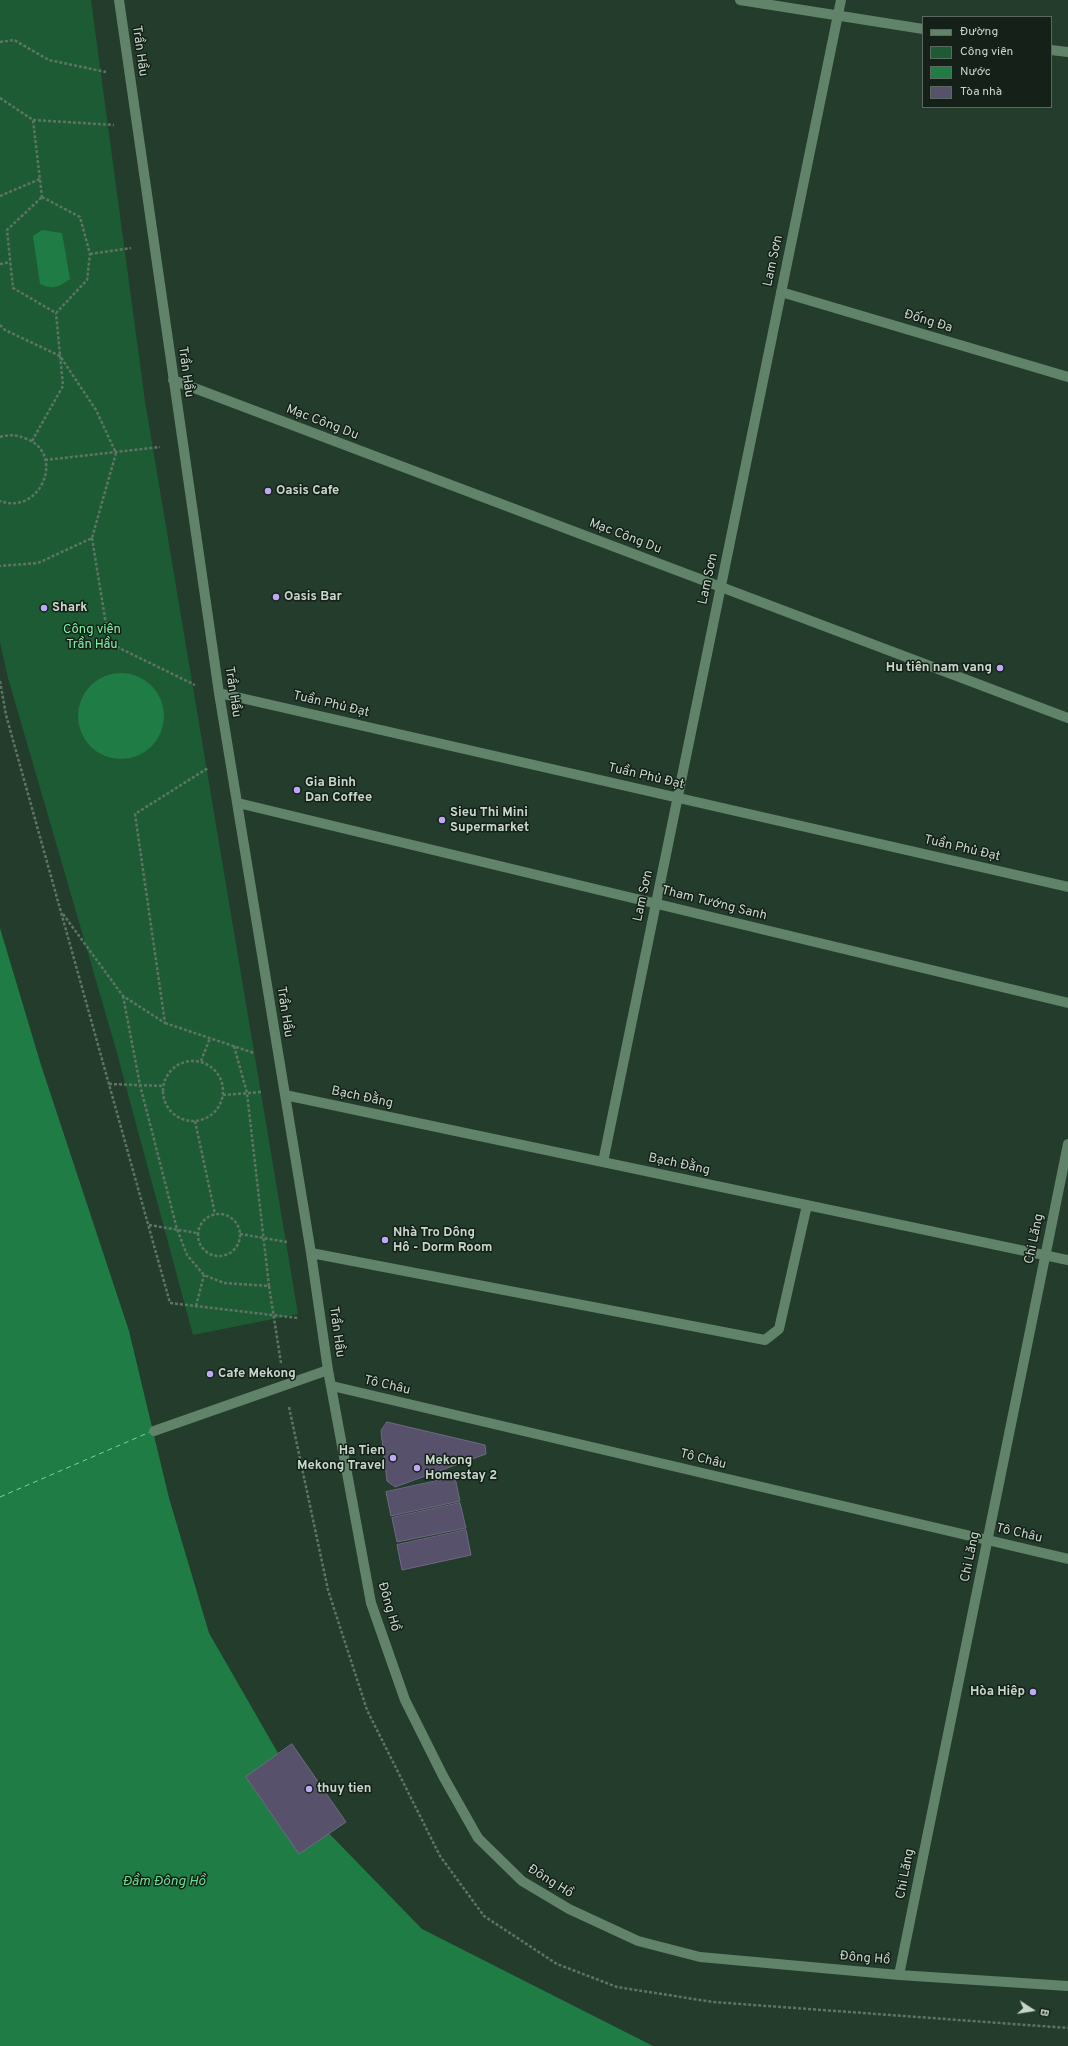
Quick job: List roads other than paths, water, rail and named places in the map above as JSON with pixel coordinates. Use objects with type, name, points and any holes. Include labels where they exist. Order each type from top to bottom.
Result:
[{"type":"street","name":"Trần Hầu","points":[[119,0],[219,693],[311,1253],[328,1370],[332,1386]]},
{"type":"street","points":[[740,0],[922,29]]},
{"type":"street","name":"Lam Sơn","points":[[602,1162],[841,0]]},
{"type":"street","points":[[1052,50],[1068,52]]},
{"type":"street","name":"Đống Đa","points":[[781,292],[1068,377]]},
{"type":"street","name":"Mạc Công Du","points":[[173,380],[1068,718]]},
{"type":"street","name":"Tuần Phủ Đạt","points":[[219,693],[1068,887]]},
{"type":"street","name":"Tham Tướng Sanh","points":[[238,803],[1068,1003]]},
{"type":"street","name":"Bạch Đằng","points":[[284,1095],[1068,1260]]},
{"type":"street","name":"Chi Lăng","points":[[899,1975],[1068,1144]]},
{"type":"street","points":[[311,1253],[765,1340],[779,1329],[785,1309],[807,1205]]},
{"type":"street","points":[[154,1431],[328,1370]]},
{"type":"street","name":"Tô Châu","points":[[332,1386],[1068,1559]]},
{"type":"street","name":"Đông Hồ","points":[[332,1386],[370,1603],[405,1700],[443,1776],[478,1838],[522,1881],[569,1909],[638,1941],[700,1957],[899,1975],[1068,1986]]},
{"type":"water","points":[[42,230],[62,233],[70,279],[56,287],[49,287],[40,284],[33,236]]},
{"type":"water","points":[[121,673],[137,677],[151,686],[160,700],[164,716],[160,732],[151,746],[137,755],[121,759],[105,755],[91,746],[82,732],[78,716],[82,700],[91,686],[105,677]]},
{"type":"water","name":"Đầm Đông Hồ","points":[[0,928],[41,1065],[129,1331],[169,1498],[209,1633],[317,1821],[422,1929],[653,2046],[0,2046]]},
{"type":"place","name":"Oasis Cafe","points":[[268,491]]},
{"type":"place","name":"Oasis Bar","points":[[276,597]]},
{"type":"place","name":"Shark","points":[[44,608]]},
{"type":"place","name":"Hu tiên nam vang","points":[[1000,668]]},
{"type":"place","name":"Gia Binh Dan Coffee","points":[[297,790]]},
{"type":"place","name":"Sieu Thi Mini Supermarket","points":[[442,820]]},
{"type":"place","name":"Nhà Tro Dông Hô - Dorm Room","points":[[385,1240]]},
{"type":"place","name":"Cafe Mekong","points":[[210,1374]]},
{"type":"place","name":"Ha Tien Mekong Travel","points":[[393,1458]]},
{"type":"place","name":"Mekong Homestay 2","points":[[417,1468]]},
{"type":"place","name":"Hòa Hiêp","points":[[1033,1692]]},
{"type":"place","name":"thuy tien","points":[[309,1789]]},
{"type":"park label","name":"Công viên Trần Hầu","points":[[92,638]]}]
